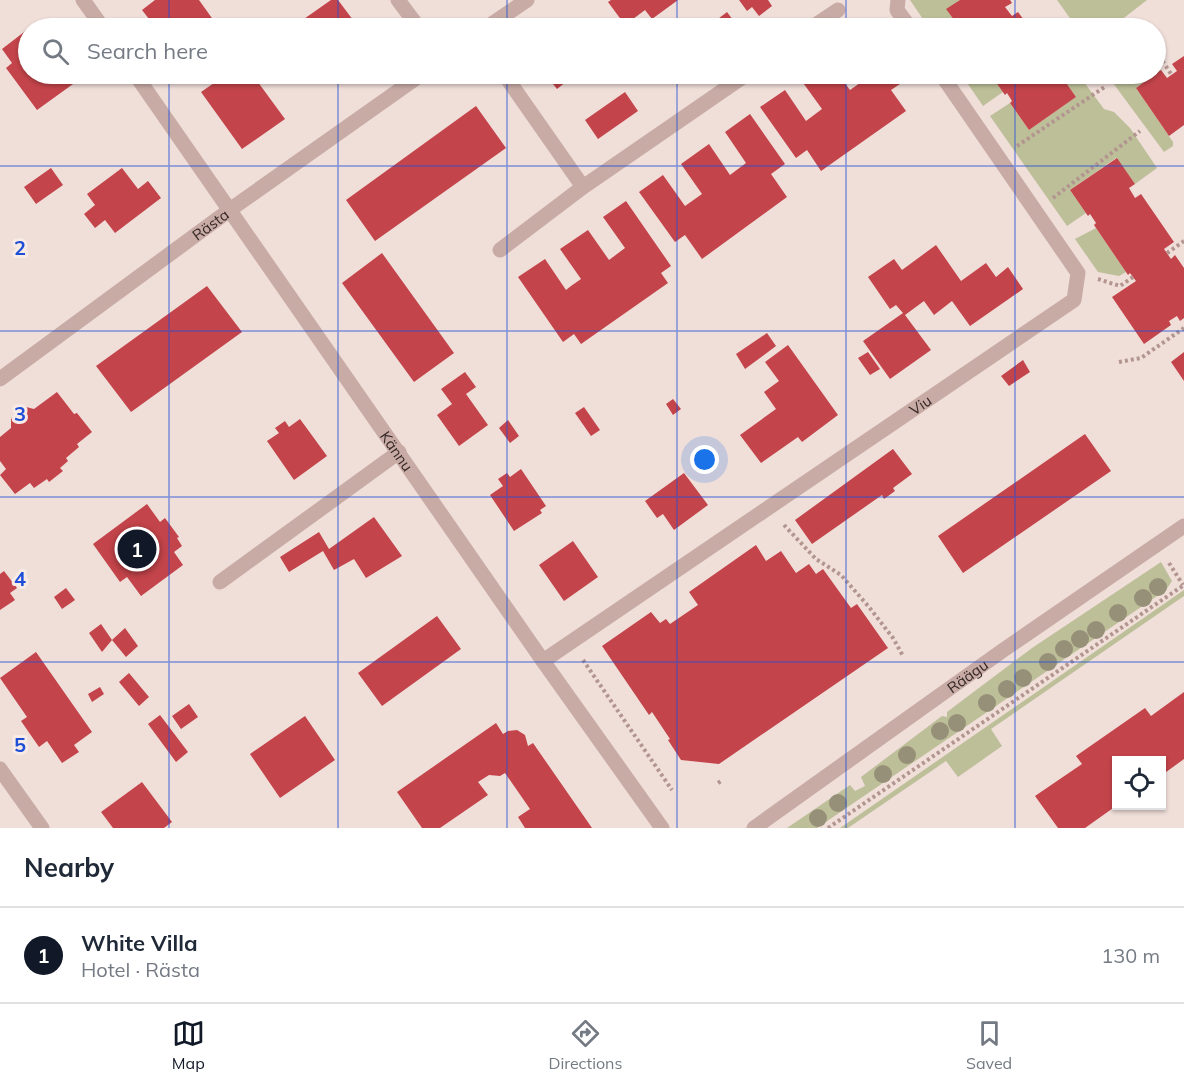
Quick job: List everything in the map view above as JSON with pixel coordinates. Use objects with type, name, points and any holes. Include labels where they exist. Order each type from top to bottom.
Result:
[{"type":"street","points":[[83,0],[96,18]]},
{"type":"street","points":[[398,0],[412,18]]},
{"type":"street","points":[[500,18],[526,0]]},
{"type":"street","points":[[898,0],[897,10],[903,18]]},
{"type":"street","points":[[826,18],[838,10]]},
{"type":"street","name":"Kännu","points":[[142,84],[543,661],[662,828]]},
{"type":"street","name":"Rästa","points":[[0,379],[231,209],[408,84]]},
{"type":"street","points":[[511,84],[583,187]]},
{"type":"street","points":[[500,250],[583,187],[732,84]]},
{"type":"street","name":"Viu","points":[[543,661],[1074,300],[1078,273],[948,84]]},
{"type":"street","points":[[220,582],[399,452]]},
{"type":"street","name":"Räägu","points":[[754,828],[1002,651],[1184,526]]},
{"type":"street","points":[[0,769],[42,828]]},
{"type":"path","points":[[1166,66],[1172,74]]},
{"type":"path","points":[[999,158],[1106,86]]},
{"type":"path","points":[[1036,211],[1140,131]]},
{"type":"path","points":[[1167,253],[1184,241]]},
{"type":"path","points":[[1120,286],[1133,277]]},
{"type":"path","points":[[1119,362],[1141,358],[1184,328]]},
{"type":"path","points":[[769,507],[816,559],[841,575],[893,638],[903,656]]},
{"type":"path","points":[[828,828],[1184,585]]},
{"type":"path","points":[[571,642],[672,790]]},
{"type":"green space","points":[[910,0],[960,0],[947,10],[953,18],[922,18]]},
{"type":"green space","points":[[1057,0],[1147,0],[1124,18],[1070,18]]},
{"type":"green space","points":[[968,84],[997,84],[1003,92],[983,106]]},
{"type":"green space","points":[[1067,84],[1085,84],[1104,109],[1114,112],[1130,128],[1157,168],[1135,184],[1116,158],[1070,190],[1086,213],[1067,226],[990,116],[1010,103],[1029,130],[1076,97]]},
{"type":"green space","points":[[1114,84],[1142,84],[1136,88],[1173,142],[1173,146],[1164,152]]},
{"type":"green space","points":[[1096,228],[1126,272],[1119,276],[1098,272],[1075,239]]},
{"type":"green space","points":[[1161,562],[1172,581],[1166,590],[817,828],[787,828],[850,785],[855,791],[865,786],[861,777],[942,716],[947,717],[947,712],[1032,648]]},
{"type":"green space","points":[[1184,590],[1184,596],[991,729],[1002,746],[958,777],[946,761],[848,828],[840,828]]},
{"type":"building","points":[[155,0],[199,0],[212,18],[148,18],[142,10]]},
{"type":"building","points":[[331,0],[338,0],[352,18],[305,18]]},
{"type":"building","points":[[611,0],[678,0],[653,18],[645,10],[634,18],[620,18],[608,2]]},
{"type":"building","points":[[739,0],[768,0],[772,6],[759,16],[752,7],[747,11]]},
{"type":"building","points":[[960,0],[1010,0],[1012,3],[1005,7],[1012,16],[1018,12],[1022,18],[953,18],[946,9]]},
{"type":"building","points":[[727,12],[732,18],[719,18]]},
{"type":"building","points":[[18,37],[18,84],[73,84],[37,110],[6,68],[12,63],[2,49]]},
{"type":"building","points":[[1184,56],[1184,125],[1169,136],[1136,88],[1142,84],[1166,84],[1166,77],[1177,71],[1172,64]]},
{"type":"building","points":[[213,84],[259,84],[285,119],[242,149],[201,92]]},
{"type":"building","points":[[553,84],[563,84],[557,89]]},
{"type":"building","points":[[804,84],[846,84],[850,90],[858,84],[900,84],[891,90],[906,111],[821,171],[807,150],[796,158],[760,107],[785,90],[806,121],[822,109]]},
{"type":"building","points":[[997,84],[1067,84],[1076,97],[1029,130],[1010,103],[1012,101],[1007,93],[1005,95]]},
{"type":"building","points":[[625,92],[638,111],[598,139],[585,120]]},
{"type":"building","points":[[476,106],[506,148],[375,241],[346,200]]},
{"type":"building","points":[[750,114],[785,164],[771,174],[787,197],[702,259],[685,235],[675,242],[639,192],[663,175],[685,206],[702,194],[681,164],[709,144],[730,175],[746,163],[725,132]]},
{"type":"building","points":[[1117,158],[1135,184],[1129,188],[1135,198],[1141,194],[1174,242],[1164,249],[1171,259],[1175,255],[1184,268],[1184,318],[1180,321],[1177,316],[1169,321],[1171,325],[1144,344],[1112,297],[1136,281],[1130,273],[1128,275],[1094,225],[1096,223],[1090,214],[1088,216],[1070,190]]},
{"type":"building","points":[[51,168],[63,185],[36,204],[24,187]]},
{"type":"building","points":[[122,168],[138,189],[148,181],[161,198],[115,233],[105,220],[95,228],[84,214],[95,205],[87,194]]},
{"type":"building","points":[[626,201],[671,266],[661,273],[668,283],[581,344],[574,334],[563,342],[518,277],[545,259],[566,290],[581,279],[560,249],[588,230],[609,260],[625,248],[603,217]]},
{"type":"building","points":[[936,245],[961,281],[986,263],[996,277],[1008,267],[1023,289],[970,326],[952,301],[934,315],[924,301],[905,315],[931,350],[890,379],[863,341],[903,313],[896,305],[890,309],[868,277],[894,259],[902,270]]},
{"type":"building","points":[[382,253],[454,353],[414,382],[342,283]]},
{"type":"building","points":[[207,286],[242,332],[131,412],[96,366]]},
{"type":"building","points":[[767,333],[776,346],[745,369],[736,354]]},
{"type":"building","points":[[788,345],[838,415],[802,442],[798,437],[761,463],[740,435],[776,409],[764,392],[779,381],[765,362]]},
{"type":"building","points":[[868,352],[880,369],[870,375],[858,358]]},
{"type":"building","points":[[1184,352],[1184,381],[1171,362]]},
{"type":"building","points":[[1023,360],[1030,372],[1009,386],[1001,376]]},
{"type":"building","points":[[465,372],[476,387],[466,394],[488,425],[459,446],[437,415],[452,404],[441,389]]},
{"type":"building","points":[[57,392],[92,432],[77,444],[79,447],[66,458],[68,461],[60,468],[63,471],[49,482],[47,479],[34,488],[30,483],[15,494],[0,475],[6,469],[0,461],[0,437],[11,428],[11,419],[26,407],[34,409]]},
{"type":"building","points":[[673,399],[681,409],[673,415],[666,404]]},
{"type":"building","points":[[584,407],[600,430],[591,436],[575,413]]},
{"type":"building","points":[[300,419],[327,456],[294,480],[267,441],[279,433],[275,428],[285,421],[289,427]]},
{"type":"building","points":[[508,420],[519,436],[510,443],[499,428]]},
{"type":"building","points":[[1085,434],[1111,471],[963,573],[938,536]]},
{"type":"building","points":[[893,449],[912,474],[893,488],[895,491],[884,499],[882,495],[812,544],[795,520]]},
{"type":"building","points":[[521,469],[546,506],[540,510],[542,513],[514,531],[490,495],[503,486],[498,479],[507,473],[510,477]]},
{"type":"building","points":[[684,473],[708,505],[674,530],[663,514],[657,518],[645,501]]},
{"type":"building","points":[[147,504],[160,522],[165,518],[179,537],[177,538],[182,546],[174,552],[183,565],[141,596],[127,577],[120,582],[93,544]]},
{"type":"building","points":[[374,517],[402,556],[366,578],[354,559],[334,570],[323,551],[289,572],[280,557],[319,532],[329,549]]},
{"type":"building","points":[[573,541],[598,577],[564,601],[539,565]]},
{"type":"building","points":[[756,545],[766,561],[781,551],[796,573],[809,564],[816,574],[823,569],[851,608],[857,604],[888,648],[719,764],[681,760],[652,712],[649,715],[602,646],[651,612],[660,623],[666,619],[670,624],[698,605],[689,592]]},
{"type":"building","points":[[4,571],[17,588],[10,593],[15,600],[0,610],[0,574]]},
{"type":"building","points":[[66,588],[75,600],[62,609],[54,597]]},
{"type":"building","points":[[437,616],[461,649],[382,706],[358,673]]},
{"type":"building","points":[[101,624],[112,640],[102,652],[89,633]]},
{"type":"building","points":[[125,628],[138,646],[126,657],[112,640]]},
{"type":"building","points":[[36,652],[92,732],[74,745],[79,752],[62,763],[47,741],[39,747],[21,721],[27,717],[0,678]]},
{"type":"building","points":[[129,673],[149,697],[139,706],[119,682]]},
{"type":"building","points":[[100,687],[104,694],[92,702],[88,694]]},
{"type":"building","points":[[1184,692],[1184,759],[1166,772],[1166,756],[1112,756],[1112,809],[1085,828],[1058,828],[1035,796],[1082,764],[1076,756],[1145,708],[1151,716]]},
{"type":"building","points":[[189,704],[198,717],[181,729],[172,716]]},
{"type":"building","points":[[160,715],[188,752],[176,762],[148,724]]},
{"type":"building","points":[[305,716],[335,760],[280,798],[250,754]]},
{"type":"building","points":[[496,723],[503,734],[517,730],[525,735],[528,746],[533,743],[592,828],[525,828],[518,817],[530,809],[505,773],[500,776],[489,775],[478,782],[488,795],[440,828],[422,828],[397,792]]},
{"type":"building","points":[[142,782],[172,822],[164,828],[113,828],[101,812]]},
{"type":"place","name":"White Villa","points":[[137,549]]}]
